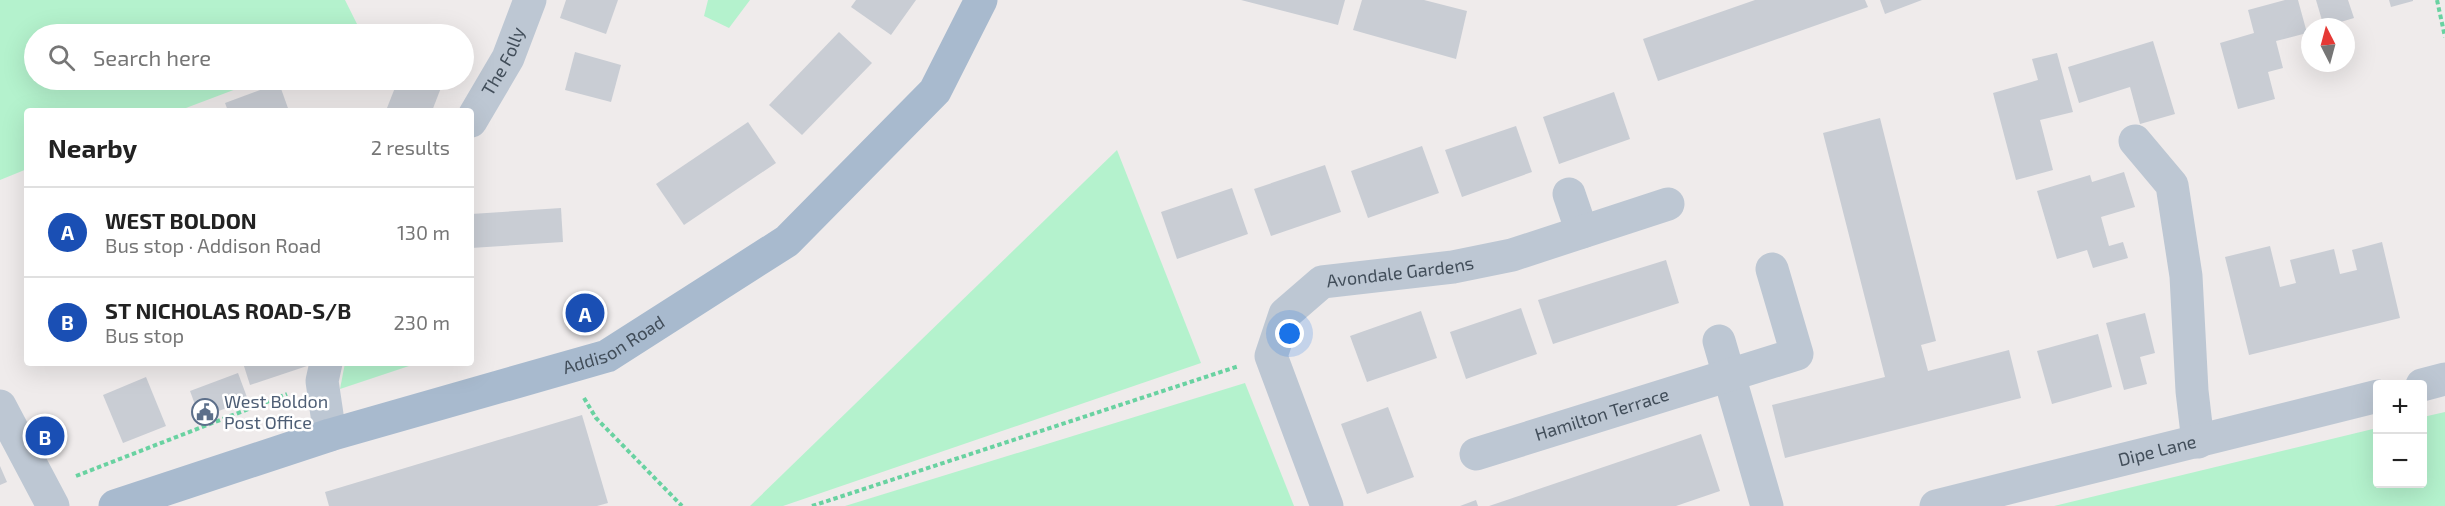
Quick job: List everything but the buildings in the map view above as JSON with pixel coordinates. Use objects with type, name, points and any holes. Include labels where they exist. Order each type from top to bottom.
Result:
[{"type":"main road","name":"Addison Road","points":[[122,505],[330,435],[607,356],[787,241],[935,90],[981,0]]},
{"type":"street","name":"The Folly","points":[[474,116],[508,58],[530,0]]},
{"type":"street","points":[[2135,141],[2172,185],[2186,276],[2192,391],[2198,442]]},
{"type":"street","points":[[1569,194],[1582,232]]},
{"type":"street","name":"Avondale Gardens","points":[[1271,356],[1285,314],[1322,282],[1453,267],[1512,255],[1668,204]]},
{"type":"street","name":"Hamilton Terrace","points":[[1476,454],[1797,354],[1772,269]]},
{"type":"street","points":[[1719,342],[1767,506]]},
{"type":"street","points":[[1271,356],[1327,506]]},
{"type":"street","points":[[324,372],[330,435]]},
{"type":"street","points":[[2427,384],[2445,379]]},
{"type":"street","name":"Dipe Lane","points":[[1936,506],[2373,397]]},
{"type":"street","points":[[0,406],[48,497]]},
{"type":"path","points":[[2437,0],[2445,37]]},
{"type":"path","points":[[812,506],[1271,356]]},
{"type":"path","points":[[566,368],[596,418],[682,506]]},
{"type":"path","points":[[48,497],[324,372]]},
{"type":"green space","points":[[0,0],[345,0],[357,24],[24,24],[24,90],[234,90],[186,108],[24,108],[24,170],[0,180]]},
{"type":"green space","points":[[708,0],[750,0],[729,28],[704,16]]},
{"type":"green space","points":[[1117,150],[1201,363],[783,506],[750,506]]},
{"type":"green space","points":[[344,366],[409,366],[340,389]]},
{"type":"green space","points":[[1245,383],[1294,506],[845,506]]},
{"type":"green space","points":[[2445,412],[2445,506],[2054,506],[2373,429],[2373,488],[2427,488],[2427,416]]},
{"type":"place","name":"WEST BOLDON","points":[[585,313]]},
{"type":"place","name":"West Boldon Post Office","points":[[205,412]]},
{"type":"place","name":"ST NICHOLAS ROAD-S/B","points":[[45,436]]}]
